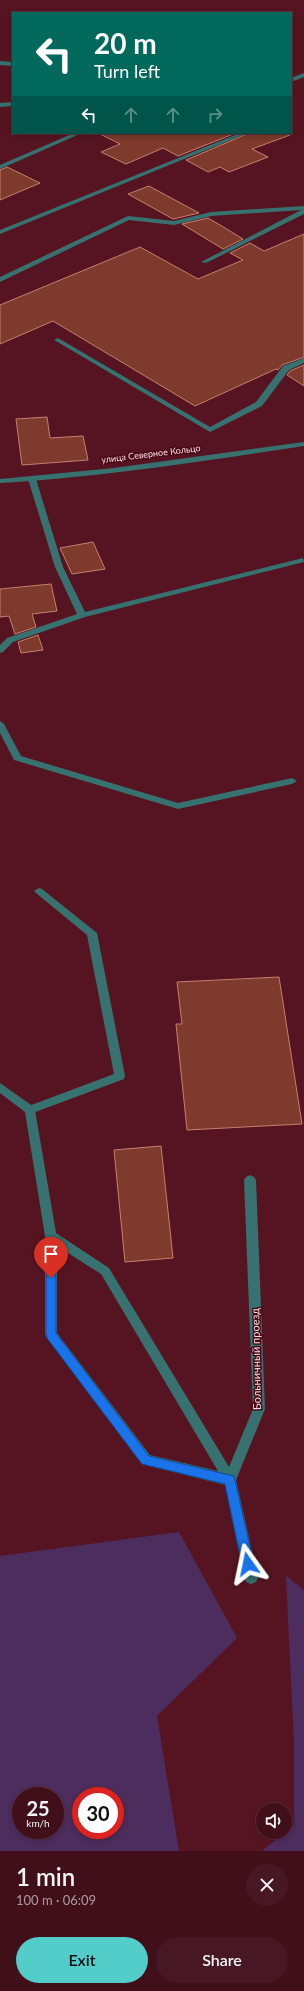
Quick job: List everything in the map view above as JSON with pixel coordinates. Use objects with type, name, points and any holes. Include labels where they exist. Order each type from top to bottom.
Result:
[{"type":"street","points":[[0,63],[12,64]]},
{"type":"street","points":[[292,76],[303,75]]},
{"type":"street","points":[[292,80],[303,75]]},
{"type":"street","points":[[0,105],[12,104]]},
{"type":"street","points":[[0,167],[77,134]]},
{"type":"street","points":[[0,232],[243,134]]},
{"type":"street","points":[[204,262],[304,209]]},
{"type":"street","points":[[0,280],[128,218],[174,223],[212,214],[304,209]]},
{"type":"street","points":[[58,340],[210,430],[259,404],[286,368],[304,360]]},
{"type":"street","name":"улица Северное Кольцо","points":[[0,481],[32,479],[304,444]]},
{"type":"street","points":[[32,479],[59,567],[82,615]]},
{"type":"street","points":[[0,650],[10,640],[82,615],[303,560]]},
{"type":"street","points":[[0,724],[17,758],[178,806],[292,781]]},
{"type":"street","points":[[30,1110],[120,1076],[92,933],[39,891]]},
{"type":"street","points":[[0,1087],[30,1110],[51,1236],[51,1334],[146,1460],[230,1480]]},
{"type":"street","name":"Больничный проезд","points":[[230,1480],[259,1409],[250,1180]]},
{"type":"street","points":[[51,1236],[105,1271],[230,1480],[251,1578]]},
{"type":"shaded area","points":[[179,1532],[237,1638],[157,1716],[179,1851],[0,1851],[0,1556]]},
{"type":"shaded area","points":[[286,1576],[304,1590],[304,1851],[262,1851],[276,1839],[292,1839],[292,1826],[294,1824],[294,1744]]},
{"type":"building","points":[[100,134],[233,134],[178,156],[163,148],[126,164],[101,152],[120,144]]},
{"type":"building","points":[[247,134],[290,134],[252,149],[268,157],[229,172],[220,167],[208,172],[186,160]]},
{"type":"building","points":[[7,167],[40,183],[0,200],[0,170]]},
{"type":"building","points":[[149,186],[199,213],[173,219],[128,194]]},
{"type":"building","points":[[208,218],[243,239],[223,249],[182,224]]},
{"type":"building","points":[[304,234],[304,357],[282,365],[278,370],[276,369],[195,406],[53,321],[0,344],[0,305],[140,247],[198,279],[243,260],[230,253],[250,243],[264,251]]},
{"type":"building","points":[[304,365],[304,386],[287,375],[290,371]]},
{"type":"building","points":[[47,417],[50,438],[83,436],[88,460],[22,465],[16,419]]},
{"type":"building","points":[[93,542],[105,569],[72,574],[60,548]]},
{"type":"building","points":[[51,584],[57,611],[32,614],[36,627],[15,634],[9,616],[0,617],[0,589]]},
{"type":"building","points":[[38,635],[43,650],[21,653],[18,642]]},
{"type":"building","points":[[279,977],[302,1124],[187,1130],[176,1024],[182,1024],[177,982]]},
{"type":"building","points":[[161,1146],[173,1258],[125,1262],[114,1150]]},
{"type":"route","points":[[51,1278],[51,1334],[146,1460],[230,1480],[248,1564]]}]
